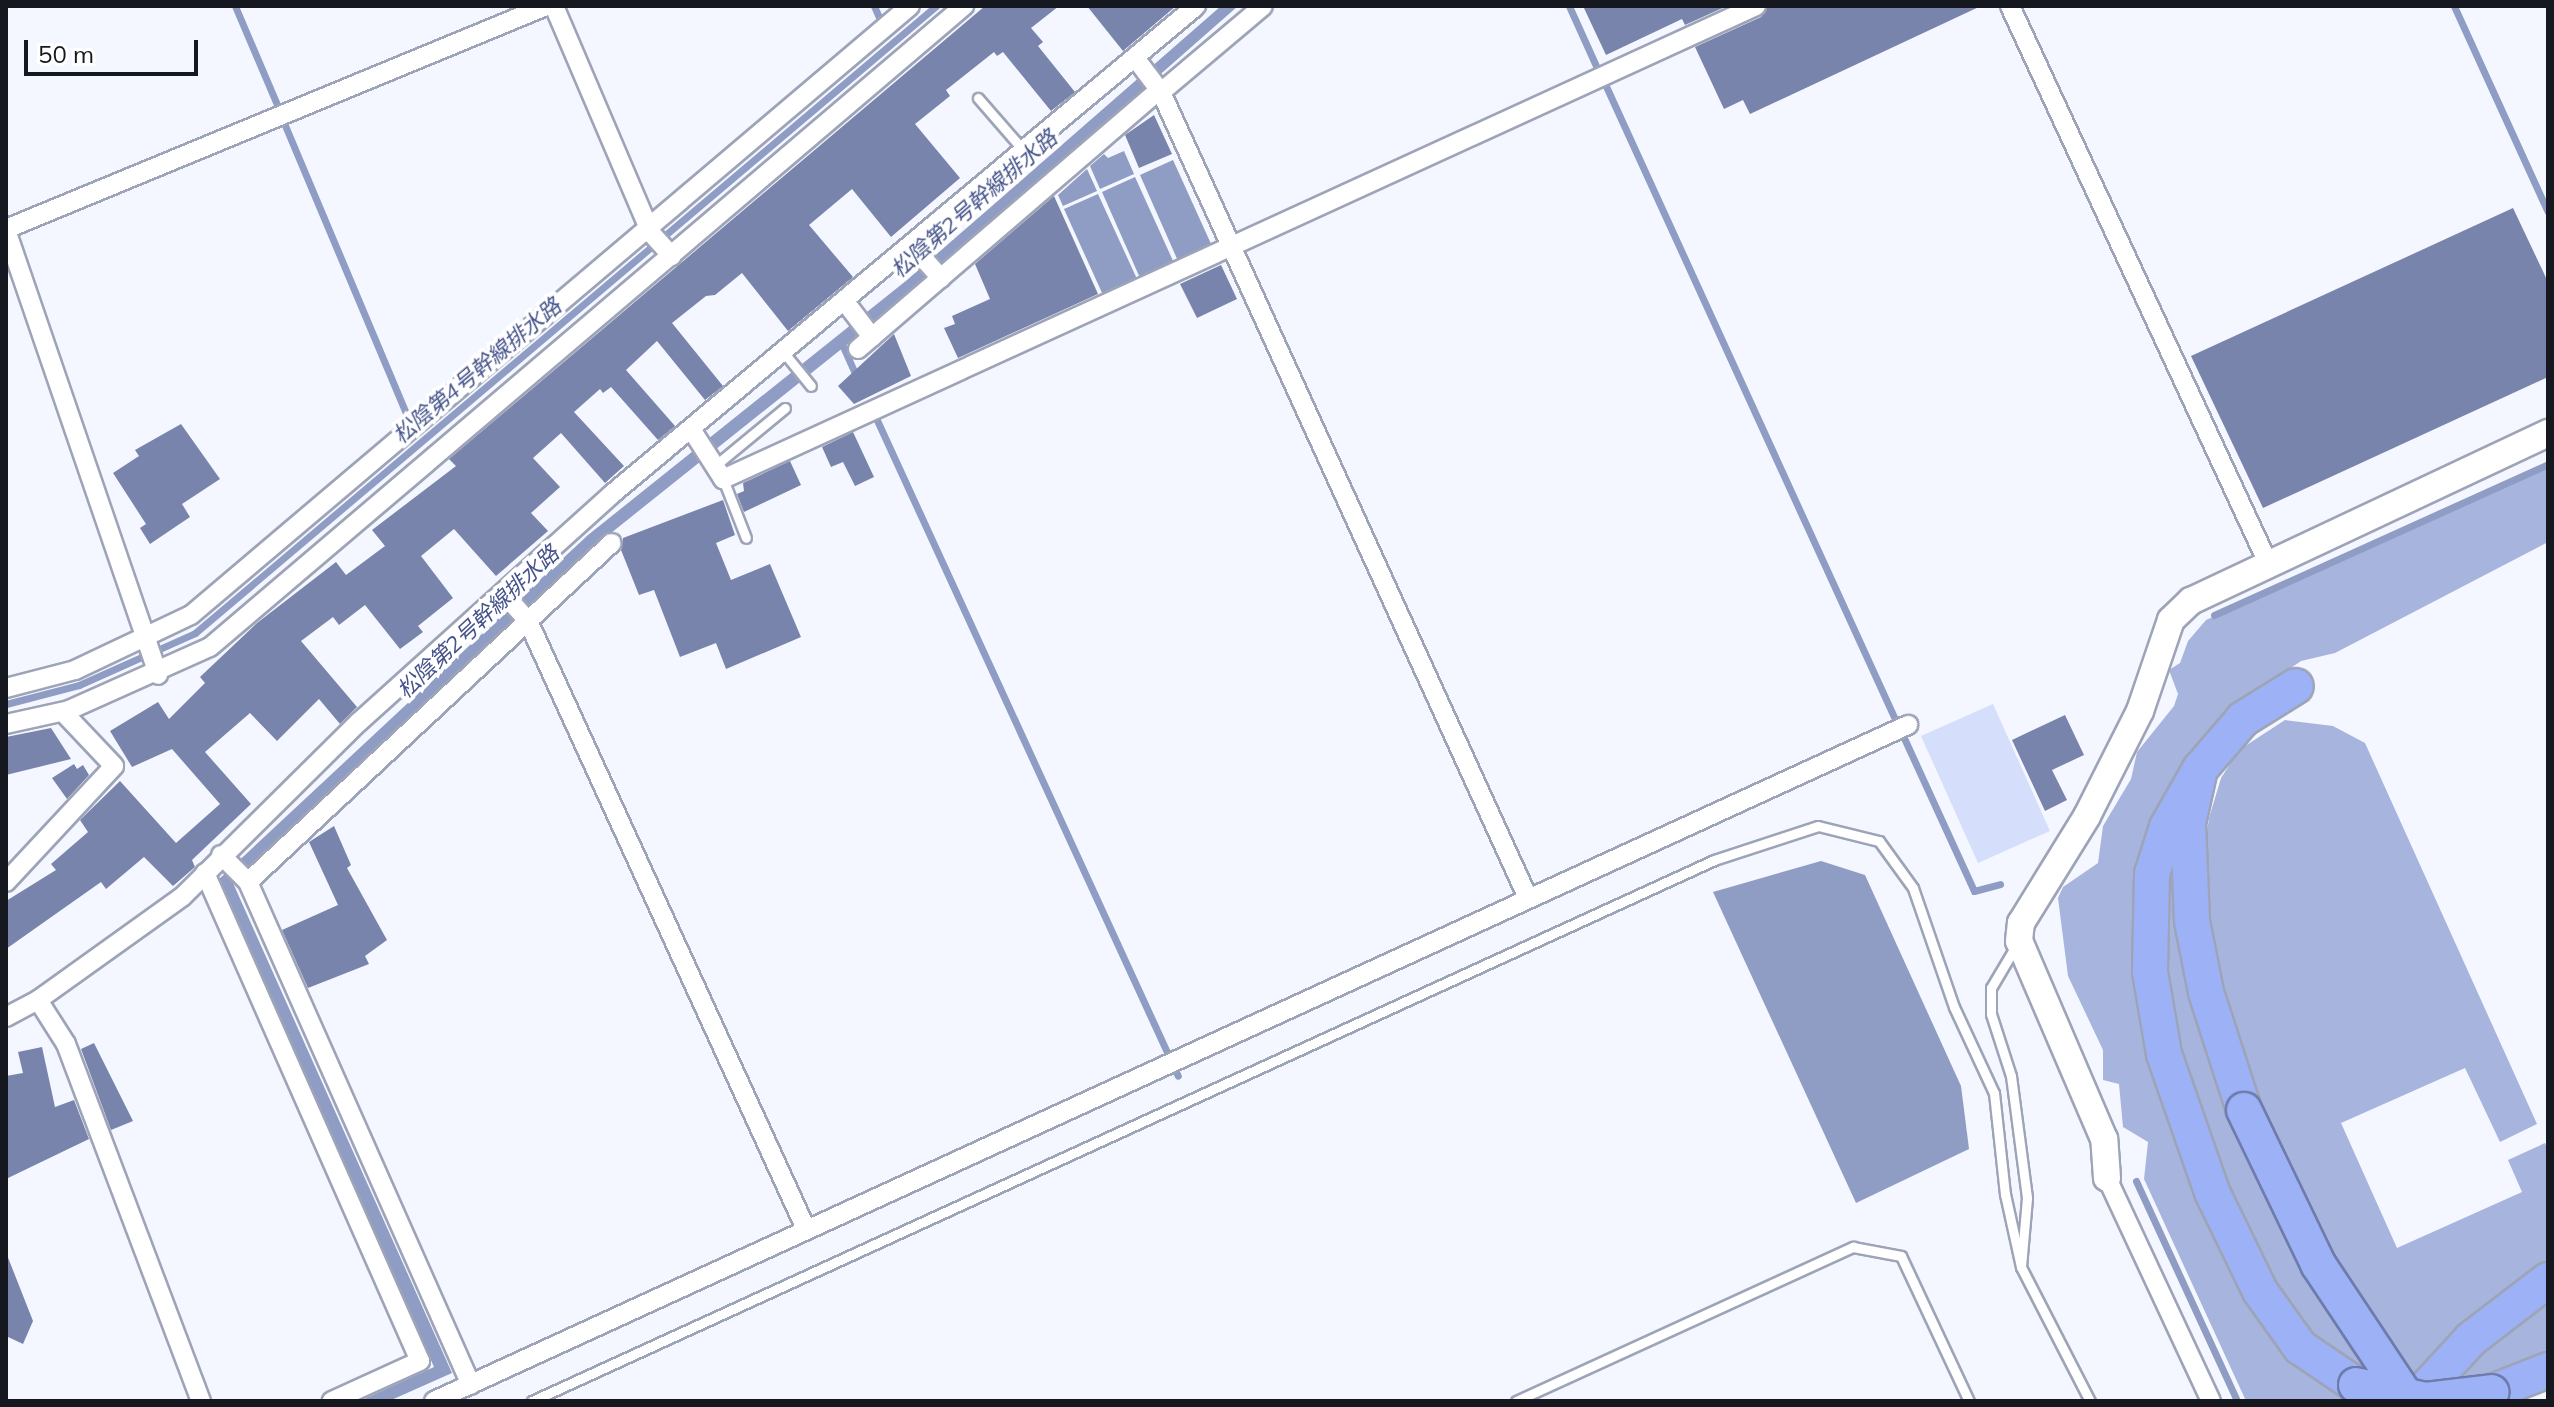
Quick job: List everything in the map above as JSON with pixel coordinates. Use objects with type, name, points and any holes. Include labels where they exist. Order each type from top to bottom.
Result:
[{"type":"highway","points":[[2296,686],[2243,719],[2200,769],[2167,827],[2152,874],[2150,972],[2164,1054],[2212,1192],[2260,1291],[2300,1347],[2356,1385],[2426,1400],[2492,1392],[2548,1370]]},
{"type":"highway","points":[[2200,769],[2188,823],[2192,921],[2206,992],[2244,1110],[2318,1264],[2412,1401],[2471,1339],[2548,1280]]},
{"type":"street","points":[[156,670],[6,229],[546,6]]},
{"type":"street","points":[[554,6],[650,230],[670,254]]},
{"type":"street","points":[[6,688],[75,670],[144,641],[191,615],[650,230],[910,6]]},
{"type":"street","points":[[6,724],[63,712],[210,647],[964,6]]},
{"type":"street","points":[[6,1017],[38,1000],[183,896],[205,873],[226,860],[612,494],[695,435],[850,308],[1025,152],[1138,62],[1196,6]]},
{"type":"street","points":[[850,308],[867,341],[1159,90],[1263,6]]},
{"type":"street","points":[[695,435],[718,468],[1233,248],[1756,6]]},
{"type":"street","points":[[2010,6],[2268,563]]},
{"type":"street","points":[[1138,62],[1159,90],[1233,248],[1528,898]]},
{"type":"street","points":[[916,250],[940,277]]},
{"type":"street","points":[[2211,1401],[2107,1178],[2104,1139],[2019,941],[2021,923],[2087,816],[2140,711],[2171,620],[2191,601],[2548,433]]},
{"type":"street","points":[[246,881],[527,618],[612,543]]},
{"type":"street","points":[[505,596],[527,618],[806,1229]]},
{"type":"street","points":[[6,882],[114,766],[63,712]]},
{"type":"street","points":[[434,1401],[1908,725]]},
{"type":"street","points":[[226,860],[246,881],[471,1385]]},
{"type":"street","points":[[205,873],[420,1361],[332,1401]]},
{"type":"street","points":[[38,1000],[66,1044],[201,1401]]},
{"type":"lane","points":[[978,98],[1025,152]]},
{"type":"lane","points":[[788,358],[809,384]]},
{"type":"lane","points":[[746,538],[718,468],[785,408]]},
{"type":"lane","points":[[532,1401],[1714,860],[1818,826],[1879,841],[1913,888],[1954,1007],[1994,1093],[2005,1194],[2021,1267],[2090,1401]]},
{"type":"lane","points":[[2019,941],[1991,988],[1991,1014],[2011,1076],[2027,1198],[2021,1267]]},
{"type":"lane","points":[[1516,1401],[1853,1247],[1901,1256],[1969,1401]]},
{"type":"shaded area","points":[[1221,6],[1238,6],[914,291],[601,541],[233,883],[452,1373],[389,1401],[360,1401],[434,1367],[217,881],[588,535],[907,280]]},
{"type":"shaded area","points":[[1124,151],[1134,174],[1100,189],[1090,166],[1104,154],[1108,158]]},
{"type":"shaded area","points":[[1173,160],[1212,246],[1178,261],[1140,175]]},
{"type":"shaded area","points":[[1087,169],[1097,191],[1063,206],[1058,195]]},
{"type":"shaded area","points":[[1135,177],[1174,263],[1140,278],[1102,192]]},
{"type":"shaded area","points":[[1098,194],[1137,279],[1103,295],[1064,209]]},
{"type":"shaded area","points":[[2548,468],[2548,542],[2335,653],[2301,661],[2230,710],[2194,748],[2152,825],[2141,862],[2219,1239],[2367,1401],[2246,1401],[2144,1179],[2148,1142],[2123,1127],[2119,1084],[2103,1080],[2103,1050],[2068,976],[2058,898],[2063,887],[2098,863],[2103,826],[2131,779],[2137,752],[2174,706],[2178,694],[2169,670],[2180,663],[2188,641],[2206,620]]},
{"type":"shaded area","points":[[1993,704],[2050,831],[1978,863],[1921,736]]},
{"type":"shaded area","points":[[2285,720],[2333,726],[2365,743],[2537,1124],[2500,1142],[2465,1068],[2341,1123],[2397,1248],[2522,1192],[2508,1160],[2545,1143],[2548,1150],[2548,1263],[2463,1327],[2410,1380],[2340,1277],[2255,1104],[2219,981],[2203,860],[2209,818],[2221,778],[2239,750]]},
{"type":"shaded area","points":[[1821,861],[1865,875],[1961,1086],[1969,1149],[1856,1203],[1713,892]]},
{"type":"shaded area","points":[[2174,862],[2223,1095],[2304,1267],[2371,1373],[2334,1354],[2298,1318],[2260,1261],[2224,1183],[2192,1094],[2169,1003],[2162,925],[2164,882]]},
{"type":"shaded area","points":[[2548,1296],[2548,1354],[2510,1371],[2445,1383]]},
{"type":"building","points":[[985,6],[1059,6],[1031,28],[1043,42],[1038,46],[1075,92],[1051,111],[1003,52],[997,56],[994,52],[946,90],[950,96],[915,124],[960,178],[891,237],[852,189],[809,225],[853,277],[788,331],[742,273],[715,295],[706,296],[672,323],[723,386],[705,400],[657,341],[626,370],[675,426],[658,440],[611,387],[603,393],[600,389],[574,412],[624,466],[605,483],[561,433],[533,458],[560,487],[531,513],[548,531],[496,576],[454,529],[421,556],[453,598],[418,626],[423,632],[400,649],[365,605],[339,625],[333,617],[301,641],[357,707],[340,724],[319,699],[277,741],[250,713],[205,752],[251,804],[192,860],[195,867],[173,886],[144,857],[106,889],[101,882],[6,949],[6,901],[56,870],[51,864],[88,832],[80,820],[120,781],[176,843],[220,804],[172,749],[132,767],[110,731],[158,702],[169,719],[205,683],[200,677],[257,623],[336,562],[346,575],[385,546],[372,530],[456,466],[449,459]]},
{"type":"building","points":[[1087,6],[1176,6],[1123,51]]},
{"type":"building","points":[[1583,6],[1727,6],[1685,25],[1682,19],[1606,55]]},
{"type":"building","points":[[1768,6],[1981,6],[1750,114],[1743,100],[1724,109],[1695,47],[1761,17]]},
{"type":"building","points":[[1154,115],[1172,154],[1139,168],[1125,135]]},
{"type":"building","points":[[1054,196],[1098,294],[958,358],[944,328],[955,324],[952,316],[990,299],[975,264]]},
{"type":"building","points":[[2513,208],[2548,282],[2548,377],[2263,508],[2191,356]]},
{"type":"building","points":[[1221,265],[1237,299],[1197,318],[1180,284]]},
{"type":"building","points":[[894,334],[911,376],[854,404],[838,386]]},
{"type":"building","points":[[181,424],[220,479],[182,504],[190,517],[150,544],[140,528],[146,524],[113,473],[139,456],[135,450]]},
{"type":"building","points":[[853,432],[874,477],[855,486],[843,462],[831,467],[822,447]]},
{"type":"building","points":[[790,461],[801,485],[744,512],[737,494],[744,491],[743,483]]},
{"type":"building","points":[[723,500],[735,535],[716,543],[731,580],[770,564],[801,637],[726,669],[716,643],[680,657],[654,590],[639,595],[621,550],[623,538]]},
{"type":"building","points":[[2065,715],[2084,755],[2052,770],[2067,800],[2045,811],[2012,740]]},
{"type":"building","points":[[51,728],[71,759],[6,775],[6,737]]},
{"type":"building","points":[[74,764],[77,769],[83,765],[89,775],[67,799],[52,778]]},
{"type":"building","points":[[334,826],[351,865],[347,868],[387,940],[365,956],[369,964],[308,988],[282,930],[338,905],[309,842]]},
{"type":"building","points":[[94,1043],[133,1121],[111,1130],[81,1049]]},
{"type":"building","points":[[42,1047],[55,1107],[74,1100],[89,1139],[6,1179],[6,1076],[23,1073],[18,1052]]},
{"type":"building","points":[[7,1255],[33,1321],[23,1344],[6,1336]]},
{"type":"waterway","points":[[235,6],[279,109]]},
{"type":"waterway","points":[[874,6],[881,22]]},
{"type":"waterway","name":"松陰第4号幹線排水路","points":[[6,704],[79,685],[195,633],[936,6]]},
{"type":"waterway","points":[[1569,6],[1597,68]]},
{"type":"waterway","points":[[2454,6],[2548,212]]},
{"type":"waterway","points":[[1605,84],[1894,717]]},
{"type":"waterway","points":[[284,123],[409,420]]},
{"type":"waterway","points":[[841,342],[858,380]]},
{"type":"waterway","points":[[876,418],[1167,1052]]},
{"type":"waterway","points":[[2214,615],[2548,464]]},
{"type":"waterway","points":[[1904,738],[1974,891],[2000,884]]},
{"type":"waterway","points":[[1176,1072],[1178,1076]]},
{"type":"waterway","points":[[2136,1181],[2237,1401]]},
{"type":"water label","name":"松陰第2号幹線排水路","points":[[974,204]]},
{"type":"water label","name":"松陰第2号幹線排水路","points":[[478,622]]}]
